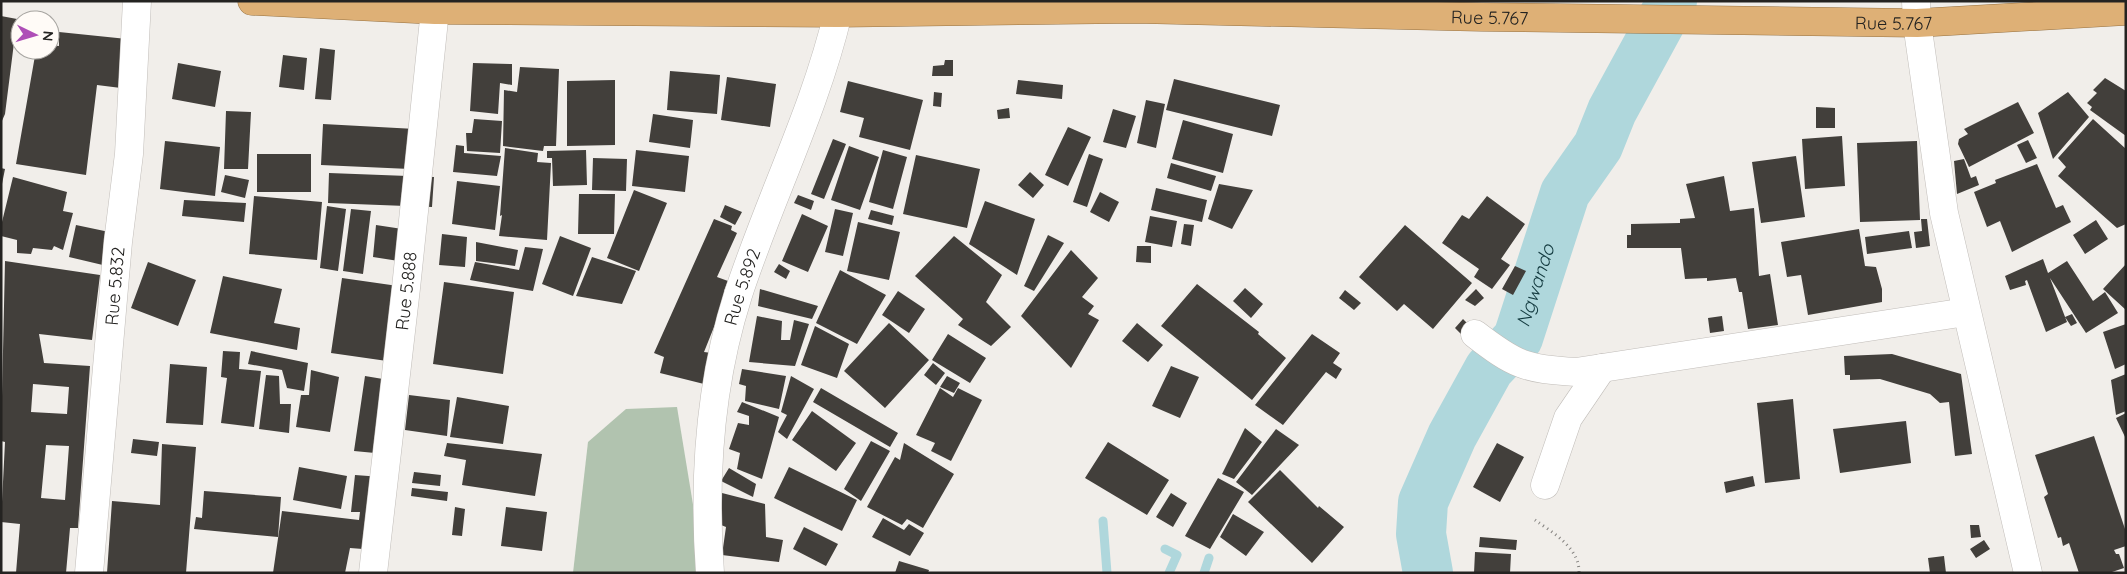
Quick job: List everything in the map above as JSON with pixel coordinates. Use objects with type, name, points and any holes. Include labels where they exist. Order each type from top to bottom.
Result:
[{"type":"highway","name":"Rue 5.767","points":[[252,1],[435,10],[838,12],[1136,9],[1572,18],[1781,20],[1916,12],[2126,11]]},
{"type":"street","name":"Rue 5.832","points":[[89,573],[118,242],[129,154],[137,1]]},
{"type":"street","name":"Rue 5.888","points":[[373,573],[406,288],[435,10]]},
{"type":"street","name":"Rue 5.892","points":[[710,573],[706,482],[712,409],[722,361],[738,296],[817,89],[829,52],[838,12]]},
{"type":"street","points":[[1916,12],[1944,213],[2028,573]]},
{"type":"street","points":[[1475,334],[1506,357],[1527,366],[1542,370],[1576,372],[1966,312]]},
{"type":"street","points":[[1545,485],[1568,418],[1602,368]]},
{"type":"path","points":[[1535,520],[1572,549],[1580,563],[1579,573]]},
{"type":"green space","points":[[677,407],[700,547],[698,573],[573,573],[588,442],[626,409]]},
{"type":"building","points":[[1,16],[10,18],[10,60],[12,60],[5,114],[1,123]]},
{"type":"building","points":[[60,32],[127,39],[121,88],[97,85],[86,175],[16,164],[34,60],[60,60]]},
{"type":"building","points":[[320,48],[335,50],[331,100],[315,99]]},
{"type":"building","points":[[283,55],[307,58],[304,90],[279,87]]},
{"type":"building","points":[[945,60],[953,60],[953,76],[932,76],[933,66],[944,65]]},
{"type":"building","points":[[178,63],[221,71],[215,107],[172,99]]},
{"type":"building","points":[[473,63],[512,64],[512,85],[500,83],[498,114],[470,111]]},
{"type":"building","points":[[520,67],[559,69],[556,146],[544,146],[543,151],[503,146],[504,90],[517,92]]},
{"type":"building","points":[[670,71],[720,75],[717,114],[667,110]]},
{"type":"building","points":[[727,77],[776,84],[770,127],[721,120]]},
{"type":"building","points":[[2105,78],[2126,91],[2126,136],[2090,110],[2092,107],[2087,103],[2097,93],[2093,90]]},
{"type":"building","points":[[1174,79],[1280,105],[1272,136],[1166,110]]},
{"type":"building","points":[[615,80],[615,145],[567,146],[567,81]]},
{"type":"building","points":[[1018,80],[1063,85],[1062,99],[1016,94]]},
{"type":"building","points":[[848,81],[923,100],[910,150],[859,137],[864,118],[840,112]]},
{"type":"building","points":[[934,92],[942,93],[941,107],[933,106]]},
{"type":"building","points":[[2068,92],[2089,117],[2053,159],[2038,113]]},
{"type":"building","points":[[1146,100],[1165,104],[1156,148],[1137,143]]},
{"type":"building","points":[[2018,102],[2034,133],[1969,167],[1958,144],[1959,139],[1968,134],[1964,129]]},
{"type":"building","points":[[1816,107],[1835,108],[1835,128],[1816,128]]},
{"type":"building","points":[[1009,108],[1010,118],[998,119],[997,110]]},
{"type":"building","points":[[1113,109],[1136,116],[1126,148],[1103,142]]},
{"type":"building","points":[[226,111],[251,112],[248,169],[224,169]]},
{"type":"building","points":[[653,114],[693,120],[690,148],[649,142]]},
{"type":"building","points":[[474,119],[502,121],[500,153],[467,151],[466,133],[472,133]]},
{"type":"building","points":[[2093,119],[2126,149],[2126,224],[2117,228],[2058,176],[2066,167],[2058,158]]},
{"type":"building","points":[[1183,120],[1233,134],[1223,173],[1172,159]]},
{"type":"building","points":[[323,124],[434,130],[432,170],[321,165]]},
{"type":"building","points":[[1068,127],[1091,137],[1068,186],[1045,175]]},
{"type":"building","points":[[1842,136],[1845,186],[1805,189],[1802,139]]},
{"type":"building","points":[[833,139],[846,144],[824,199],[811,194]]},
{"type":"building","points":[[2028,140],[2037,158],[2026,163],[2017,145]]},
{"type":"building","points":[[165,141],[220,147],[215,196],[160,189]]},
{"type":"building","points":[[1917,141],[1920,220],[1860,222],[1857,143]]},
{"type":"building","points":[[456,145],[464,146],[464,153],[501,156],[497,176],[453,172]]},
{"type":"building","points":[[849,146],[879,157],[860,210],[831,200]]},
{"type":"building","points":[[505,148],[538,153],[537,162],[551,163],[547,240],[499,236],[502,215],[500,216]]},
{"type":"building","points":[[586,150],[587,185],[553,186],[552,158],[547,158],[547,151]]},
{"type":"building","points":[[636,150],[689,156],[685,192],[632,186]]},
{"type":"building","points":[[883,150],[907,157],[893,209],[869,202]]},
{"type":"building","points":[[257,154],[311,154],[311,192],[257,192]]},
{"type":"building","points":[[1089,154],[1103,159],[1087,207],[1073,202]]},
{"type":"building","points":[[916,155],[980,169],[967,228],[903,214]]},
{"type":"building","points":[[1796,156],[1805,217],[1761,223],[1752,162]]},
{"type":"building","points":[[593,158],[627,159],[626,191],[592,190]]},
{"type":"building","points":[[1964,159],[1971,178],[1976,176],[1979,185],[1957,194],[1954,161]]},
{"type":"building","points":[[1171,163],[1216,176],[1211,191],[1167,178]]},
{"type":"building","points":[[2037,164],[2056,208],[2063,205],[2071,222],[2012,252],[2000,221],[1987,227],[1974,192],[1996,183],[1995,180]]},
{"type":"building","points":[[1,168],[5,169],[2,184],[1,183]]},
{"type":"building","points":[[1030,172],[1044,185],[1033,198],[1018,185]]},
{"type":"building","points":[[329,173],[434,177],[432,207],[328,203]]},
{"type":"building","points":[[225,175],[249,180],[245,198],[221,192]]},
{"type":"building","points":[[1724,176],[1730,211],[1754,208],[1759,276],[1770,274],[1778,325],[1748,329],[1742,292],[1739,292],[1736,278],[1707,281],[1707,278],[1685,279],[1681,248],[1627,248],[1627,235],[1631,235],[1631,224],[1680,223],[1680,219],[1695,218],[1686,184]]},
{"type":"building","points":[[13,177],[67,192],[63,211],[73,213],[63,250],[54,246],[52,250],[33,248],[31,254],[17,253],[17,240],[1,236],[1,226]]},
{"type":"building","points":[[457,181],[500,186],[495,230],[452,224]]},
{"type":"building","points":[[1219,184],[1253,190],[1232,229],[1208,219]]},
{"type":"building","points":[[1156,188],[1207,200],[1202,222],[1151,210]]},
{"type":"building","points":[[634,190],[667,203],[639,271],[607,258]]},
{"type":"building","points":[[1100,192],[1119,202],[1109,222],[1090,212]]},
{"type":"building","points":[[579,194],[615,194],[614,234],[578,234]]},
{"type":"building","points":[[798,195],[814,201],[811,210],[794,203]]},
{"type":"building","points":[[254,196],[322,202],[317,260],[249,254]]},
{"type":"building","points":[[1487,196],[1525,224],[1501,259],[1510,265],[1492,289],[1474,277],[1479,269],[1442,243],[1462,215],[1469,219]]},
{"type":"building","points":[[184,200],[246,203],[244,222],[182,216]]},
{"type":"building","points":[[985,201],[1035,219],[1017,275],[969,244]]},
{"type":"building","points":[[725,205],[742,212],[735,225],[720,217]]},
{"type":"building","points":[[327,206],[346,209],[338,271],[320,268]]},
{"type":"building","points":[[351,209],[371,211],[363,274],[343,271]]},
{"type":"building","points":[[835,209],[853,213],[843,256],[825,252]]},
{"type":"building","points":[[871,210],[894,216],[892,225],[868,219]]},
{"type":"building","points":[[802,214],[828,226],[808,272],[782,261]]},
{"type":"building","points":[[1150,216],[1177,221],[1172,247],[1145,242]]},
{"type":"building","points":[[714,219],[732,226],[731,230],[737,233],[717,277],[728,281],[724,291],[728,292],[704,352],[712,353],[704,384],[660,373],[664,357],[654,353]]},
{"type":"building","points":[[1921,219],[1927,219],[1930,246],[1916,248],[1914,232],[1922,231]]},
{"type":"building","points":[[2096,220],[2108,239],[2085,254],[2073,235]]},
{"type":"building","points":[[858,222],[900,232],[889,280],[847,271]]},
{"type":"building","points":[[1184,224],[1194,225],[1191,246],[1181,244]]},
{"type":"building","points":[[76,225],[114,233],[107,266],[69,257]]},
{"type":"building","points":[[376,225],[409,230],[405,262],[373,257]]},
{"type":"building","points":[[1405,225],[1472,283],[1433,329],[1404,304],[1397,311],[1359,277]]},
{"type":"building","points":[[1859,229],[1865,266],[1876,267],[1882,289],[1882,302],[1808,315],[1801,275],[1787,277],[1781,242]]},
{"type":"building","points":[[1909,231],[1912,248],[1867,254],[1865,237]]},
{"type":"building","points":[[442,234],[467,237],[465,267],[439,265]]},
{"type":"building","points":[[1048,235],[1064,243],[1034,291],[1024,286]]},
{"type":"building","points":[[560,236],[591,248],[573,296],[542,284]]},
{"type":"building","points":[[954,236],[1002,275],[986,302],[1011,327],[991,346],[958,325],[963,319],[915,276]]},
{"type":"building","points":[[476,242],[518,250],[515,266],[476,261]]},
{"type":"building","points":[[1137,246],[1151,246],[1151,263],[1136,262]]},
{"type":"building","points":[[525,247],[543,249],[533,291],[470,280],[475,262],[519,270]]},
{"type":"building","points":[[1071,250],[1098,278],[1082,297],[1094,306],[1088,314],[1099,320],[1071,368],[1021,316]]},
{"type":"building","points":[[592,257],[636,271],[622,304],[576,296]]},
{"type":"building","points":[[2043,259],[2048,273],[2067,261],[2093,301],[2105,292],[2118,313],[2086,333],[2050,278],[2067,322],[2046,332],[2027,280],[2025,281],[2026,285],[2010,290],[2005,276]]},
{"type":"building","points":[[5,261],[100,275],[92,340],[39,334],[44,363],[90,366],[78,528],[70,528],[66,573],[16,573],[20,524],[1,522],[5,442],[1,441]],"holes":[[[33,384],[69,387],[67,414],[31,412]],[[46,445],[69,446],[65,500],[41,498]]]},
{"type":"building","points":[[148,262],[196,280],[178,326],[131,308]]},
{"type":"building","points":[[779,264],[790,271],[786,279],[774,272]]},
{"type":"building","points":[[2126,264],[2126,310],[2103,289]]},
{"type":"building","points":[[1515,266],[1526,271],[1513,295],[1502,289]]},
{"type":"building","points":[[840,270],[886,295],[857,344],[816,323]]},
{"type":"building","points":[[223,276],[282,289],[274,323],[300,328],[297,350],[210,333]]},
{"type":"building","points":[[342,278],[398,286],[387,361],[331,353]]},
{"type":"building","points":[[444,282],[514,292],[503,374],[433,364]]},
{"type":"building","points":[[1197,284],[1259,332],[1258,334],[1286,358],[1252,400],[1161,326]]},
{"type":"building","points":[[1245,288],[1263,304],[1251,318],[1233,301]]},
{"type":"building","points":[[760,289],[818,306],[812,319],[758,306]]},
{"type":"building","points":[[1476,289],[1484,298],[1475,306],[1465,300]]},
{"type":"building","points":[[1345,290],[1361,303],[1354,310],[1339,298]]},
{"type":"building","points":[[898,291],[925,309],[909,333],[882,315]]},
{"type":"building","points":[[2072,314],[2077,323],[2071,326],[2065,317]]},
{"type":"building","points":[[757,316],[782,321],[781,340],[790,340],[794,320],[809,324],[795,366],[749,362]]},
{"type":"building","points":[[1722,316],[1724,331],[1710,333],[1708,318]]},
{"type":"building","points":[[1463,319],[1469,325],[1461,334],[1455,328]]},
{"type":"building","points":[[889,323],[929,360],[885,408],[844,371]]},
{"type":"building","points":[[1137,323],[1163,345],[1148,362],[1122,341]]},
{"type":"building","points":[[2126,324],[2126,364],[2115,369],[2103,332]]},
{"type":"building","points":[[815,326],[849,344],[837,378],[801,365]]},
{"type":"building","points":[[948,334],[986,358],[970,383],[932,360]]},
{"type":"building","points":[[1312,334],[1340,353],[1333,363],[1342,369],[1336,379],[1326,372],[1283,425],[1255,405]]},
{"type":"building","points":[[223,351],[240,352],[239,369],[261,371],[254,427],[221,423],[227,378],[221,377]]},
{"type":"building","points":[[251,351],[308,363],[304,391],[287,388],[282,370],[248,364]]},
{"type":"building","points":[[1892,354],[1961,374],[1972,454],[1955,456],[1949,402],[1940,403],[1930,394],[1880,379],[1850,380],[1850,375],[1845,375],[1844,356]]},
{"type":"building","points":[[933,363],[945,373],[936,385],[924,375]]},
{"type":"building","points":[[170,364],[207,367],[203,425],[166,423]]},
{"type":"building","points":[[1171,366],[1199,377],[1180,418],[1152,406]]},
{"type":"building","points":[[742,369],[786,376],[779,409],[745,401],[746,386],[739,384]]},
{"type":"building","points":[[311,370],[339,377],[330,432],[296,427],[301,395],[309,395]]},
{"type":"building","points":[[2126,374],[2126,411],[2116,415],[2111,380]]},
{"type":"building","points":[[266,375],[279,376],[280,404],[291,404],[289,433],[259,429]]},
{"type":"building","points":[[365,376],[383,379],[375,453],[354,451]]},
{"type":"building","points":[[791,376],[814,389],[787,439],[778,432],[787,415],[781,412]]},
{"type":"building","points":[[947,376],[960,383],[954,393],[940,387]]},
{"type":"building","points":[[821,388],[898,433],[890,447],[813,402]]},
{"type":"building","points":[[940,388],[953,397],[958,388],[982,400],[951,461],[931,451],[935,443],[916,435]]},
{"type":"building","points":[[409,395],[450,400],[447,436],[405,430]]},
{"type":"building","points":[[457,397],[509,406],[503,444],[450,437]]},
{"type":"building","points":[[1793,399],[1800,479],[1765,483],[1757,403]]},
{"type":"building","points":[[742,402],[779,417],[762,479],[737,469],[740,453],[729,449],[738,423],[749,425],[749,416],[737,412]]},
{"type":"building","points":[[812,411],[856,443],[836,471],[792,440]]},
{"type":"building","points":[[2126,413],[2126,439],[2116,418]]},
{"type":"building","points":[[1906,421],[1911,463],[1840,473],[1833,429]]},
{"type":"building","points":[[1245,428],[1262,442],[1234,479],[1222,474]]},
{"type":"building","points":[[1276,429],[1299,445],[1252,495],[1236,482]]},
{"type":"building","points":[[2094,436],[2126,532],[2126,546],[2114,550],[2116,554],[2119,554],[2124,568],[2109,573],[2079,573],[2069,543],[2063,546],[2061,537],[2058,538],[2044,497],[2048,494],[2035,455]]},
{"type":"building","points":[[133,439],[159,442],[157,456],[131,453]]},
{"type":"building","points":[[871,441],[890,451],[861,501],[844,489]]},
{"type":"building","points":[[1108,442],[1169,480],[1147,515],[1085,478]]},
{"type":"building","points":[[447,443],[542,454],[535,496],[462,485],[466,460],[444,456]]},
{"type":"building","points":[[904,443],[954,474],[923,528],[907,519],[902,525],[867,507],[895,457],[900,460]]},
{"type":"building","points":[[1497,443],[1524,457],[1500,502],[1473,487]]},
{"type":"building","points":[[162,444],[196,447],[186,573],[107,573],[112,501],[160,505]]},
{"type":"building","points":[[299,467],[347,476],[341,509],[293,500]]},
{"type":"building","points":[[789,467],[857,500],[842,531],[774,498]]},
{"type":"building","points":[[729,468],[756,484],[753,497],[721,481]]},
{"type":"building","points":[[1280,470],[1318,508],[1319,506],[1344,527],[1312,563],[1248,502]]},
{"type":"building","points":[[414,472],[441,475],[440,486],[412,483]]},
{"type":"building","points":[[355,475],[382,477],[363,549],[350,548],[345,573],[273,573],[282,511],[359,520],[360,512],[351,512]]},
{"type":"building","points":[[1753,476],[1755,486],[1726,493],[1724,482]]},
{"type":"building","points":[[1218,478],[1244,492],[1210,549],[1185,536]]},
{"type":"building","points":[[412,488],[448,492],[447,501],[411,496]]},
{"type":"building","points":[[204,491],[281,497],[278,537],[194,529],[196,517],[202,518]]},
{"type":"building","points":[[722,493],[765,504],[766,537],[783,540],[779,562],[722,555],[726,527],[721,525]]},
{"type":"building","points":[[1171,493],[1187,503],[1173,527],[1156,517]]},
{"type":"building","points":[[455,507],[465,509],[462,536],[452,535]]},
{"type":"building","points":[[506,507],[547,512],[542,551],[501,546]]},
{"type":"building","points":[[1233,514],[1264,532],[1246,556],[1220,537]]},
{"type":"building","points":[[883,518],[904,530],[909,524],[924,533],[910,556],[872,537]]},
{"type":"building","points":[[1970,525],[1979,525],[1981,537],[1971,538]]},
{"type":"building","points":[[804,527],[838,544],[826,566],[793,549]]},
{"type":"building","points":[[1480,537],[1517,540],[1516,550],[1479,547]]},
{"type":"building","points":[[1984,540],[1990,549],[1976,558],[1970,549]]},
{"type":"building","points":[[1475,552],[1511,554],[1510,573],[1474,573]]},
{"type":"building","points":[[1944,556],[1946,573],[1930,573],[1928,558]]},
{"type":"building","points":[[899,561],[929,570],[928,573],[895,573]]},
{"type":"waterway","name":"Ngwando","points":[[1428,573],[1421,534],[1423,502],[1452,436],[1489,369],[1518,338],[1565,193],[1598,146],[1612,111],[1672,1]]},
{"type":"waterway","points":[[1103,521],[1107,573]]},
{"type":"waterway","points":[[1165,549],[1177,555],[1169,573]]},
{"type":"waterway","points":[[1204,573],[1209,558]]}]
